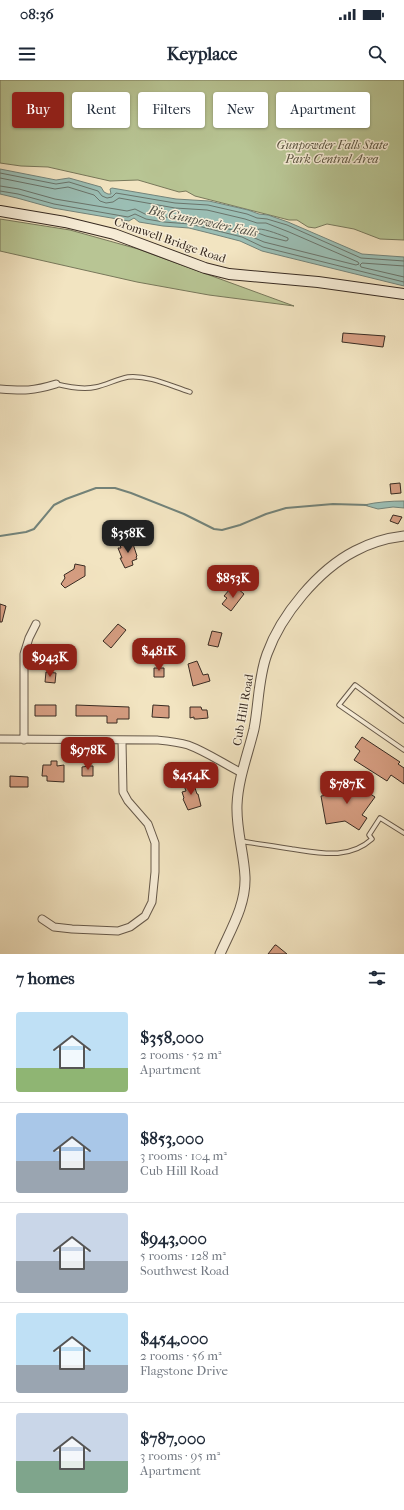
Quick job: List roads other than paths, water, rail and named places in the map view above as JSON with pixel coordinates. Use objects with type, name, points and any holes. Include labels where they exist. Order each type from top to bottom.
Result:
[{"type":"main road","name":"Cromwell Bridge Road","points":[[0,211],[65,222],[108,233],[137,242],[206,268],[229,274],[318,282],[404,294]]},
{"type":"street","points":[[0,389],[28,391],[56,384]]},
{"type":"street","name":"Cub Hill Road","points":[[220,954],[237,917],[243,896],[245,877],[239,841],[237,805],[242,773],[255,723],[262,668],[272,642],[285,618],[314,582],[339,560],[356,550],[369,545],[404,536]]},
{"type":"street","points":[[24,740],[24,654],[29,638],[36,624]]},
{"type":"street","points":[[0,739],[157,740],[176,742],[206,753],[242,773]]},
{"type":"street","points":[[42,919],[54,927],[72,930],[98,929],[118,931],[130,927],[145,916],[152,902],[155,872],[155,842],[148,824],[128,801],[123,792],[122,740]]},
{"type":"lane","points":[[56,384],[68,387],[96,387],[127,377],[136,377],[148,378],[190,392]]},
{"type":"lane","points":[[404,721],[355,685],[339,705],[404,750]]},
{"type":"lane","points":[[239,841],[327,854],[343,853],[364,847],[372,839],[369,834],[380,818],[404,833]]},
{"type":"water","name":"Big Gunpowder Falls","points":[[0,169],[56,180],[69,178],[101,187],[104,192],[108,194],[111,194],[110,189],[112,188],[176,199],[209,201],[268,215],[362,254],[404,257],[404,286],[262,251],[240,241],[189,228],[139,222],[134,218],[129,221],[53,208],[0,194]]},
{"type":"water","points":[[404,501],[404,508],[393,507],[378,509],[364,505],[384,502]]},
{"type":"waterway","points":[[0,536],[26,532],[34,529],[54,505],[96,488],[115,488],[131,493],[184,514],[214,529],[222,530],[286,508],[333,504],[367,505]]},
{"type":"park label","name":"Gunpowder Falls State Park Central Area","points":[[332,152]]}]
